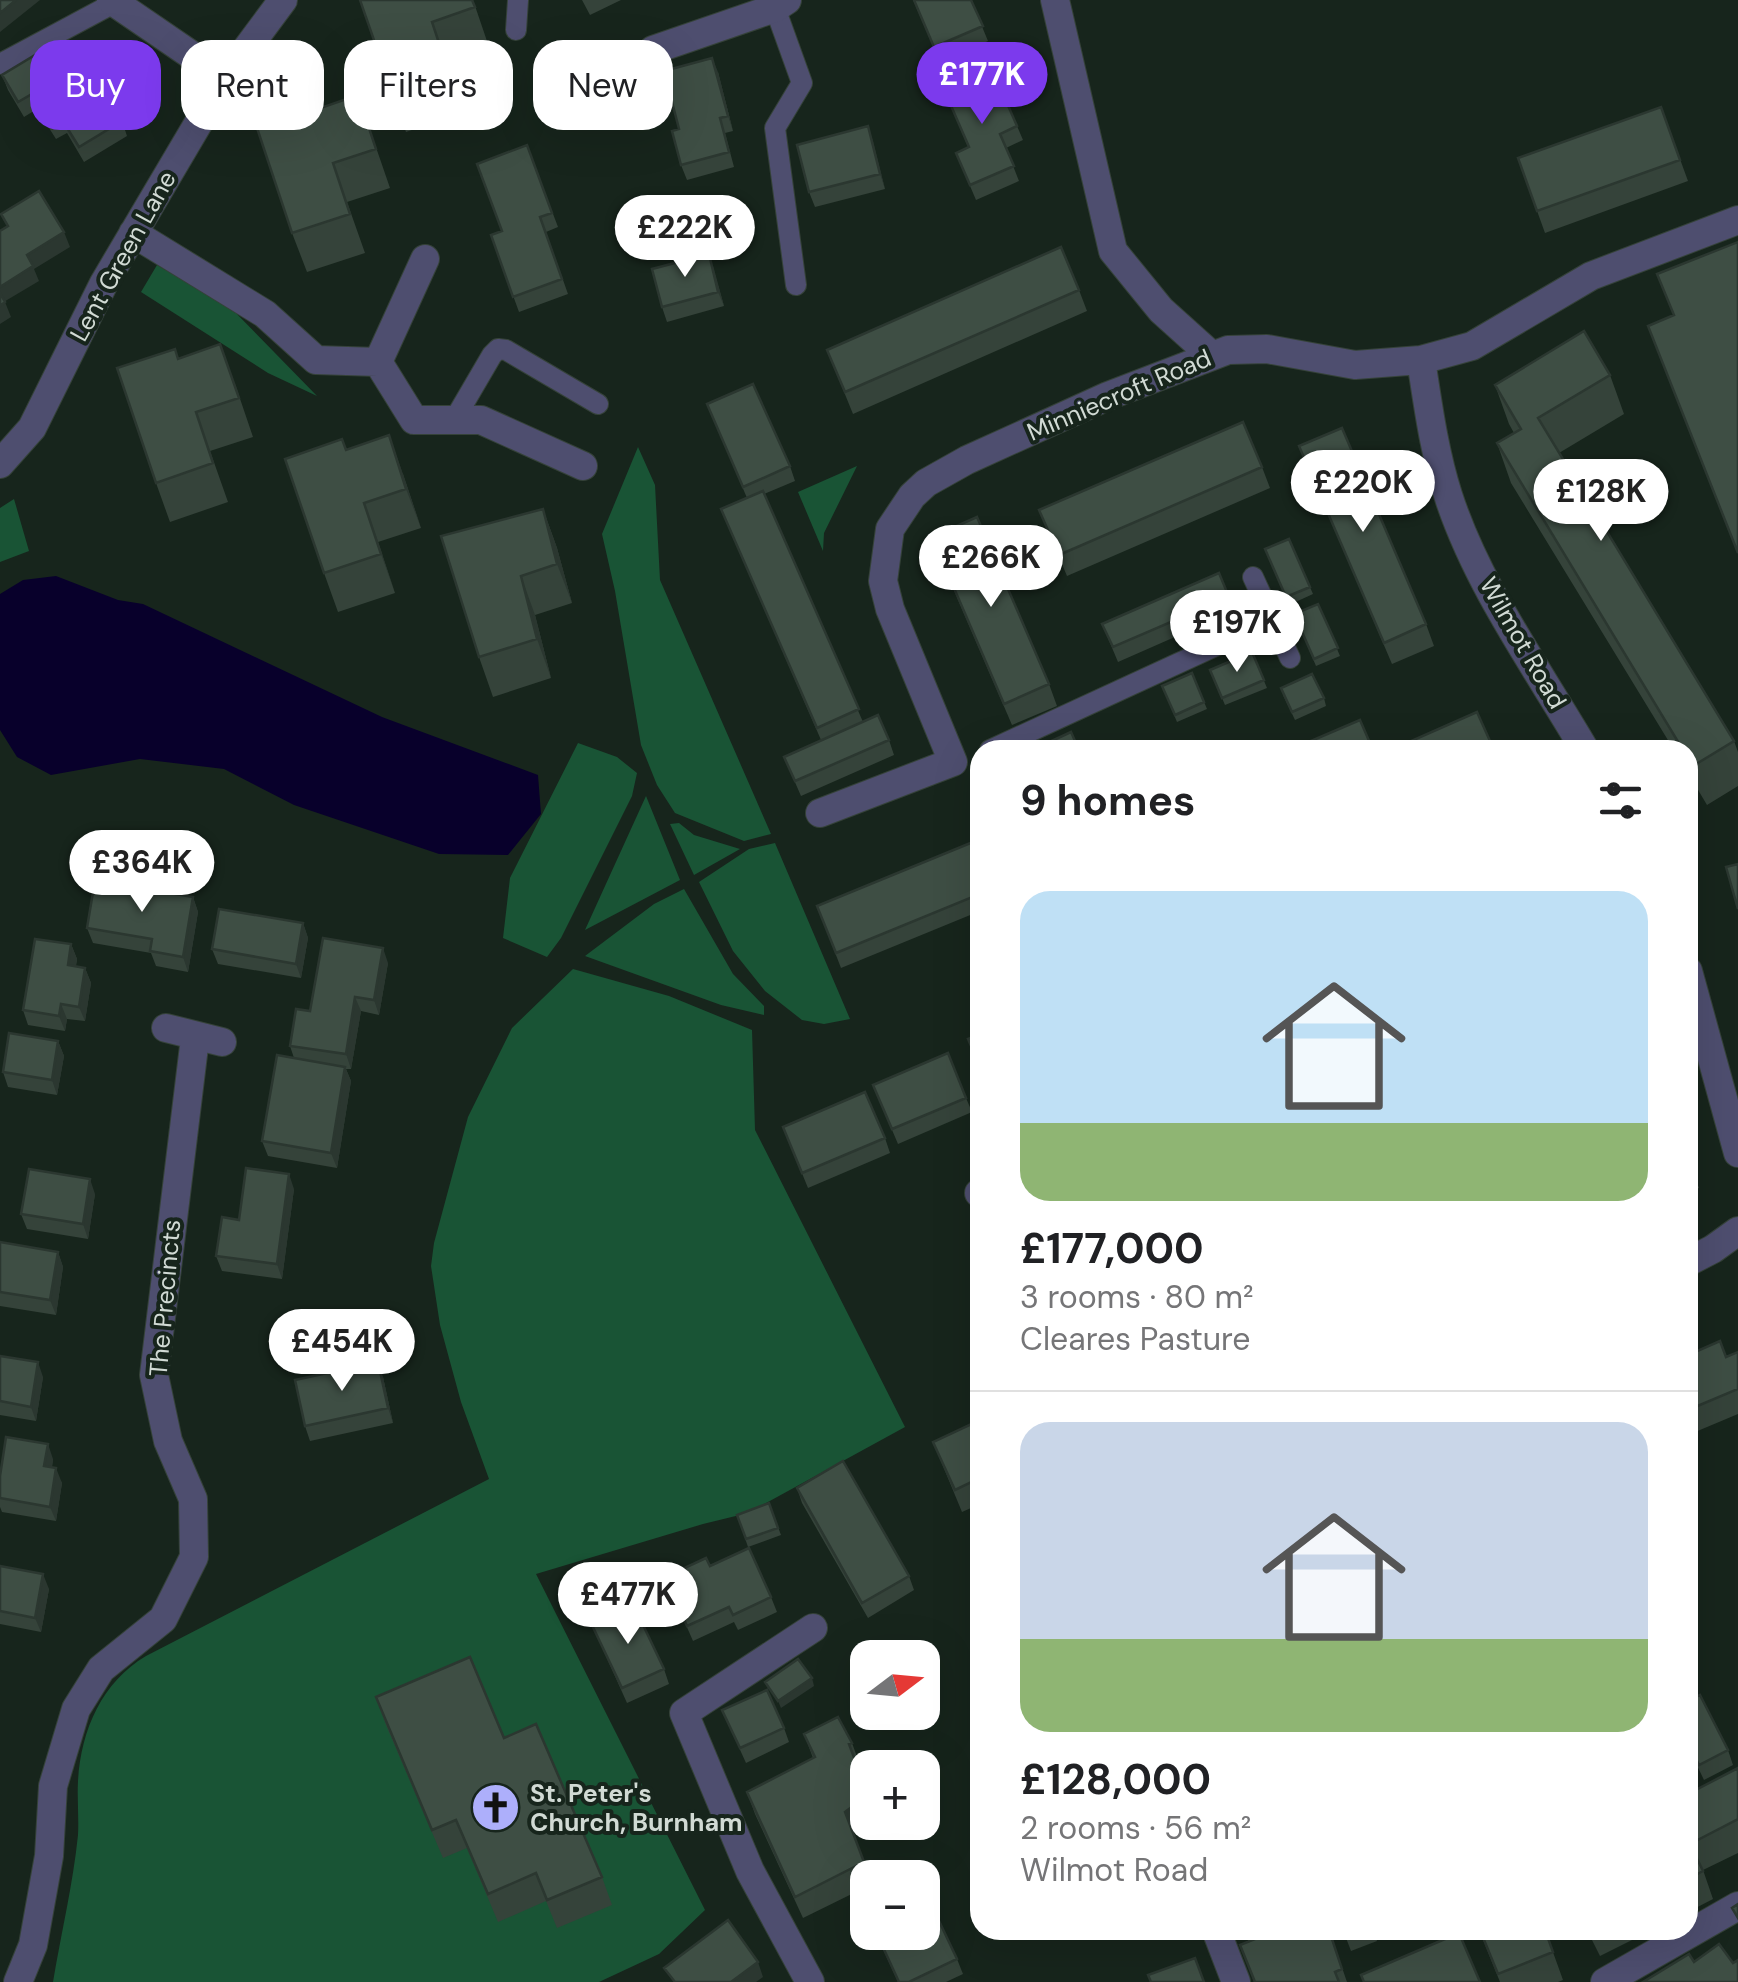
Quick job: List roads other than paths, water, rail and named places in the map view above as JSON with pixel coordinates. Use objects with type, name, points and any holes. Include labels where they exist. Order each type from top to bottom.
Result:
[{"type":"street","name":"Lent Green Lane","points":[[253,40],[283,0]]},
{"type":"street","points":[[1055,0],[1114,252],[1162,310],[1210,354]]},
{"type":"street","points":[[112,2],[181,48]]},
{"type":"street","points":[[673,43],[781,4]]},
{"type":"street","name":"Lent Green Lane","points":[[0,464],[32,428],[88,313],[194,130]]},
{"type":"street","name":"Minniecroft Road","points":[[820,813],[967,758],[896,623],[884,581],[890,530],[900,511],[912,496],[942,473],[1090,404],[1210,354],[1246,348],[1355,364],[1421,360],[1472,346],[1591,276],[1738,220]]},
{"type":"street","points":[[133,234],[265,314],[316,360],[378,362]]},
{"type":"street","points":[[378,362],[425,259]]},
{"type":"street","name":"Wilmot Road","points":[[1421,360],[1444,478],[1464,534],[1489,586],[1579,740]]},
{"type":"street","points":[[378,362],[414,420],[480,420],[583,466]]},
{"type":"street","points":[[1698,1007],[1738,1153]]},
{"type":"street","name":"The Precincts","points":[[18,1982],[33,1945],[49,1856],[53,1786],[76,1709],[102,1668],[162,1618],[194,1557],[193,1498],[168,1441],[154,1375],[209,1040],[166,1028]]},
{"type":"street","points":[[1698,1257],[1738,1231]]},
{"type":"street","points":[[810,1982],[750,1871],[684,1713],[813,1628]]},
{"type":"street","points":[[1698,1929],[1738,1906]]},
{"type":"street","points":[[1220,1940],[1236,1982]]},
{"type":"street","points":[[1605,1982],[1678,1940]]},
{"type":"lane","points":[[516,30],[518,0]]},
{"type":"lane","points":[[0,64],[112,2]]},
{"type":"lane","points":[[781,4],[802,83],[775,128],[796,285]]},
{"type":"lane","points":[[454,420],[498,349],[598,404]]},
{"type":"lane","points":[[1253,577],[1290,658]]},
{"type":"lane","points":[[1012,740],[1272,620]]},
{"type":"place","name":"St. Peter's Church, Burnham","points":[[495,1807]]}]
